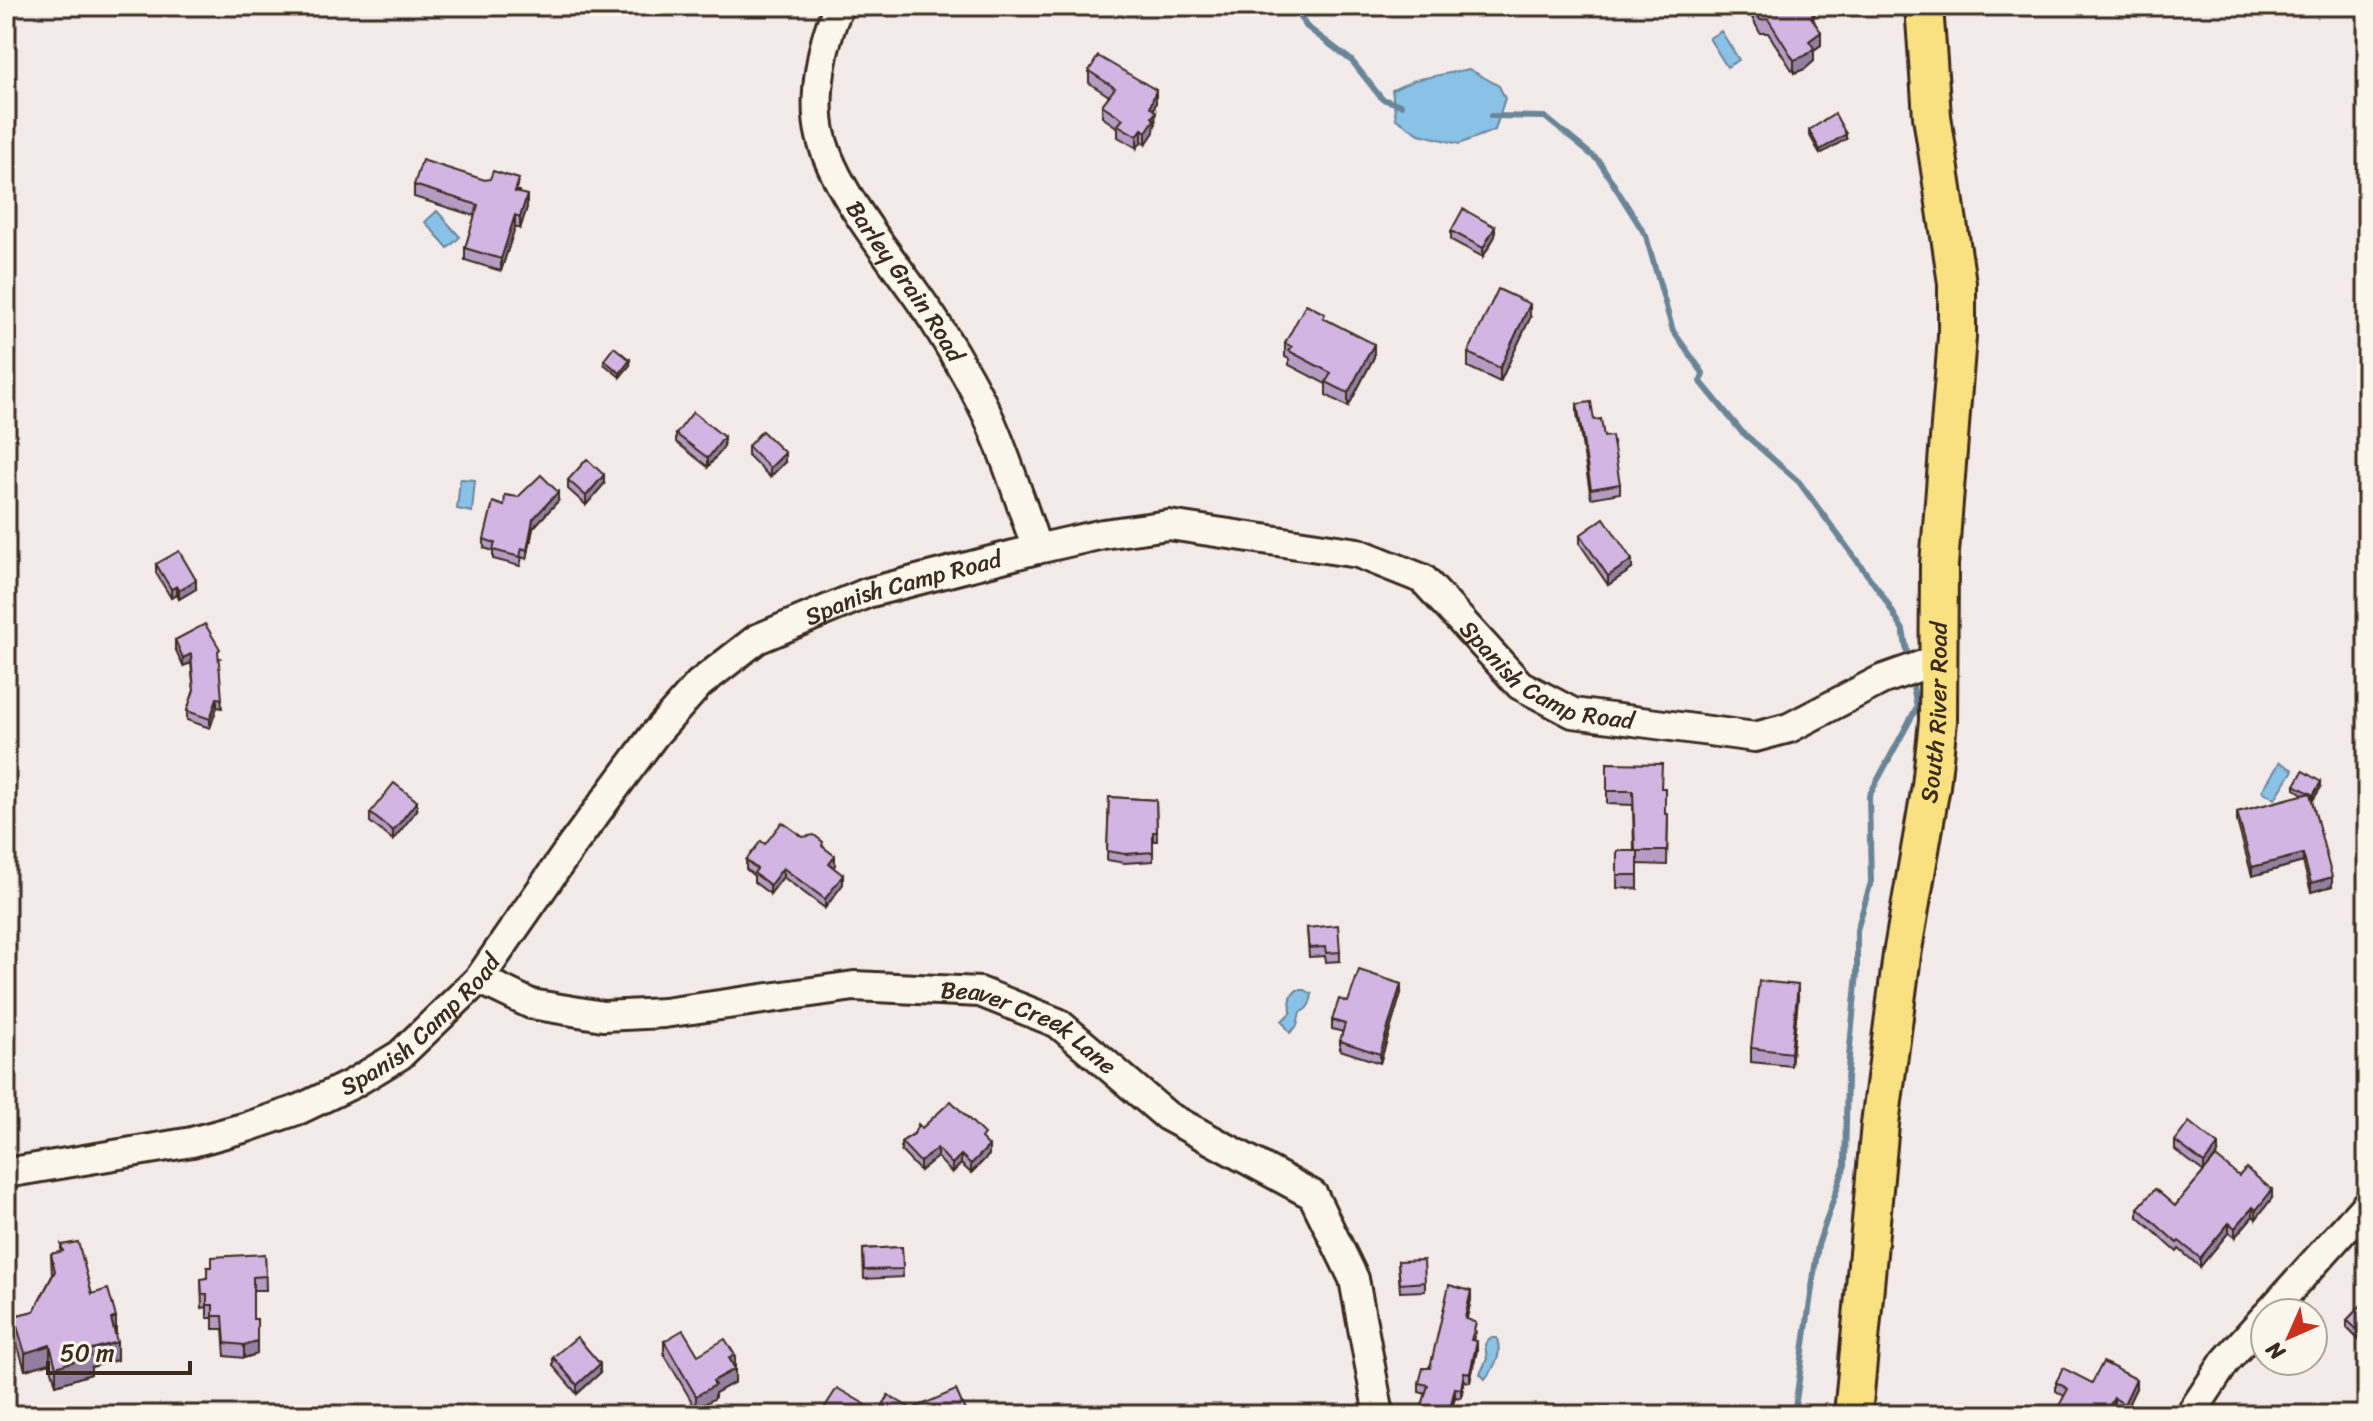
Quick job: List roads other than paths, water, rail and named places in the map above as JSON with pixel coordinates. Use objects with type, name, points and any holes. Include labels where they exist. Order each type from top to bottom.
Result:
[{"type":"main road","name":"South River Road","points":[[1853,1415],[1880,1124],[1938,721],[1939,565],[1957,337],[1957,283],[1932,116],[1924,6]]},
{"type":"street","name":"Barley Grain Road","points":[[839,6],[825,43],[818,100],[821,136],[848,195],[936,324],[991,423],[1037,549]]},
{"type":"street","name":"Spanish Camp Road","points":[[6,1173],[192,1142],[247,1127],[300,1109],[352,1084],[400,1055],[479,979],[654,735],[699,684],[757,639],[867,593],[1103,534],[1169,525],[1358,553],[1423,579],[1520,685],[1573,713],[1755,737],[1789,728],[1881,680],[1940,659]]},
{"type":"street","name":"Beaver Creek Lane","points":[[479,979],[531,1004],[603,1016],[664,1013],[854,986],[980,992],[1058,1023],[1167,1116],[1313,1195],[1354,1279],[1379,1415]]},
{"type":"street","points":[[2283,1297],[2367,1204]]},
{"type":"street","points":[[2190,1415],[2225,1362],[2249,1335]]},
{"type":"water","points":[[1721,31],[1739,60],[1727,67],[1709,38]]},
{"type":"water","points":[[1469,69],[1499,86],[1505,98],[1495,130],[1459,144],[1419,134],[1396,119],[1392,90],[1415,80]]},
{"type":"water","points":[[437,211],[460,237],[448,248],[425,222]]},
{"type":"water","points":[[460,479],[475,480],[472,512],[457,509]]},
{"type":"water","points":[[2280,762],[2293,770],[2275,799],[2262,791]]},
{"type":"water","points":[[1297,990],[1305,990],[1312,997],[1307,1008],[1300,1012],[1297,1026],[1290,1033],[1282,1021],[1291,1012],[1290,997]]},
{"type":"water","points":[[1490,1338],[1497,1338],[1498,1355],[1485,1379],[1480,1374],[1487,1359],[1485,1344]]},
{"type":"waterway","points":[[1295,6],[1306,26],[1352,61],[1382,99],[1401,105]]},
{"type":"waterway","points":[[1491,116],[1545,117],[1599,161],[1646,236],[1673,331],[1703,373],[1701,382],[1741,431],[1799,482],[1883,596],[1903,630],[1909,662]]},
{"type":"waterway","points":[[1794,1415],[1818,1245],[1845,1165],[1847,1078],[1857,973],[1857,930],[1871,882],[1869,796],[1917,707],[1911,677]]}]
